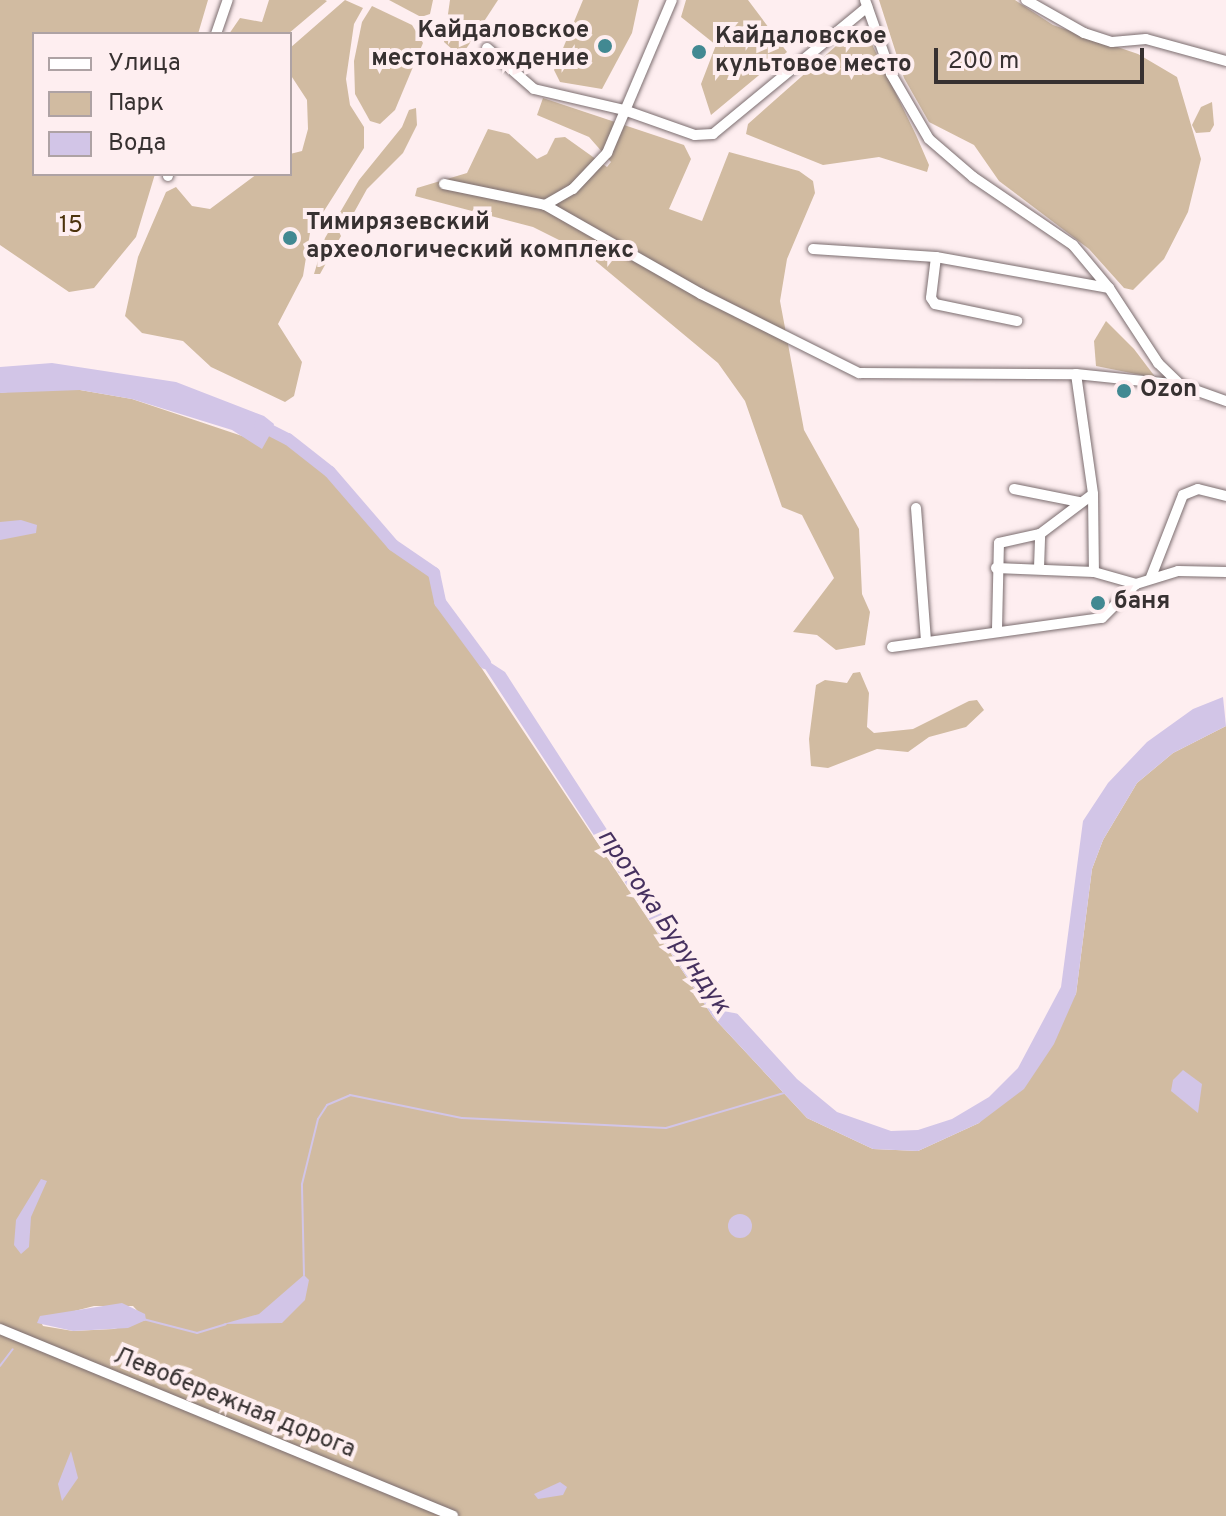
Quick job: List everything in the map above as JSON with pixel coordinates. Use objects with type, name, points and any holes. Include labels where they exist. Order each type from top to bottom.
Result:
[{"type":"street","points":[[217,32],[228,0]]},
{"type":"street","points":[[545,205],[573,189],[598,165],[672,0]]},
{"type":"street","points":[[1026,0],[1084,33],[1112,42],[1146,39],[1226,61]]},
{"type":"street","points":[[487,48],[534,89],[624,110],[695,135],[713,134],[866,4],[899,91],[929,139],[961,168],[1073,245],[1109,288],[1139,338],[1181,385]]},
{"type":"street","points":[[444,184],[545,205],[701,294],[844,368],[872,376],[1076,374],[1181,385],[1226,401]]},
{"type":"street","points":[[813,249],[936,257],[1109,288]]},
{"type":"street","points":[[936,257],[931,298],[935,304],[1017,321]]},
{"type":"street","points":[[1076,374],[1093,494],[1094,572]]},
{"type":"street","points":[[1014,489],[1079,502]]},
{"type":"street","points":[[1151,577],[1183,495],[1198,489],[1226,496]]},
{"type":"street","points":[[997,629],[996,568],[999,543],[1040,534],[1093,494]]},
{"type":"street","points":[[916,508],[926,640]]},
{"type":"street","points":[[1039,568],[1040,534]]},
{"type":"street","points":[[996,568],[1039,568],[1055,574],[1094,572],[1136,584]]},
{"type":"street","points":[[892,647],[997,629],[1048,628],[1102,618],[1136,584],[1151,577],[1178,571],[1226,572]]},
{"type":"street","name":"Левобережная дорога","points":[[0,1329],[453,1516]]},
{"type":"green space","name":"15","points":[[0,0],[208,0],[199,32],[32,32],[32,176],[154,176],[136,237],[94,288],[69,292],[0,245]]},
{"type":"green space","points":[[269,0],[327,1],[290,32],[230,32],[240,18],[262,22]]},
{"type":"green space","points":[[345,0],[363,8],[354,24],[346,79],[350,105],[364,127],[364,148],[310,233],[303,276],[278,324],[302,362],[294,396],[285,402],[211,367],[183,341],[142,333],[125,316],[138,257],[166,192],[176,187],[192,206],[210,209],[254,176],[292,176],[292,154],[302,151],[308,129],[307,100],[292,77],[292,46]]},
{"type":"green space","points":[[389,0],[433,0],[430,14],[421,17]]},
{"type":"green space","points":[[450,0],[498,0],[466,49],[453,50],[444,42]]},
{"type":"green space","points":[[583,0],[639,0],[632,33],[602,89],[560,82],[554,70]]},
{"type":"green space","points":[[686,0],[748,0],[787,52],[711,115],[701,84],[716,45],[681,17]]},
{"type":"green space","points":[[879,0],[1015,0],[1053,25],[1138,54],[1177,77],[1201,159],[1188,212],[1164,259],[1133,290],[1124,288],[1089,249],[999,181],[974,145],[929,122],[904,78]]},
{"type":"green space","points":[[372,6],[412,25],[423,43],[395,110],[380,124],[370,121],[355,94],[354,61],[362,22]]},
{"type":"green space","points":[[860,30],[867,34],[916,135],[929,165],[927,172],[879,157],[823,165],[746,134],[748,124],[853,31]]},
{"type":"green space","points":[[543,98],[684,145],[691,159],[669,209],[702,221],[729,152],[799,171],[813,181],[815,193],[787,259],[780,301],[804,430],[859,529],[862,594],[870,612],[865,645],[836,650],[817,635],[793,632],[834,578],[802,515],[782,507],[745,401],[718,363],[587,254],[533,227],[415,196],[417,188],[467,173],[488,129],[509,134],[537,159],[547,154],[555,138],[565,137],[607,167],[611,162],[589,137],[537,115]]},
{"type":"green space","points":[[1212,102],[1214,125],[1210,132],[1196,133],[1192,125],[1201,107]]},
{"type":"green space","points":[[416,108],[417,125],[403,153],[367,189],[320,274],[314,274],[325,238],[359,180],[402,127],[409,110]]},
{"type":"green space","points":[[1106,321],[1134,349],[1156,378],[1096,366],[1094,341]]},
{"type":"green space","points":[[29,389],[80,390],[132,399],[254,440],[272,431],[330,472],[393,545],[434,573],[440,602],[455,628],[713,1017],[807,1118],[873,1149],[918,1151],[979,1123],[1076,994],[1092,869],[1103,840],[1137,783],[1173,753],[1226,726],[1226,1516],[0,1516],[0,393]],"holes":[[[94,1306],[133,1306],[146,1320],[114,1329],[73,1331],[43,1326],[40,1320]]]},
{"type":"green space","points":[[860,672],[869,693],[867,727],[874,733],[913,729],[969,701],[977,700],[984,710],[966,727],[929,737],[908,752],[877,749],[828,768],[811,766],[809,739],[816,685],[825,680],[847,683],[853,673]]},
{"type":"water","points":[[52,363],[176,382],[264,416],[274,424],[272,431],[262,449],[232,430],[132,399],[80,390],[0,393],[0,367]]},
{"type":"water","points":[[21,520],[37,525],[36,533],[0,540],[0,522]]},
{"type":"water","points":[[474,652],[505,672],[668,924],[734,1010],[797,1079],[837,1112],[891,1131],[918,1130],[952,1119],[989,1097],[1018,1068],[1061,987],[1083,821],[1108,783],[1147,742],[1193,709],[1223,697],[1226,726],[1173,753],[1137,783],[1103,840],[1092,869],[1076,994],[1054,1044],[1024,1089],[979,1123],[918,1151],[873,1149],[807,1118],[713,1017]]},
{"type":"water","points":[[1183,1070],[1202,1084],[1198,1113],[1171,1091],[1173,1080]]},
{"type":"water","points":[[41,1179],[47,1181],[31,1217],[29,1247],[21,1254],[14,1245],[16,1220]]},
{"type":"water","points":[[740,1214],[751,1221],[752,1226],[745,1237],[740,1238],[729,1231],[728,1226],[735,1215]]},
{"type":"water","points":[[304,1275],[309,1280],[305,1300],[282,1323],[223,1324],[259,1314]]},
{"type":"water","points":[[122,1303],[145,1314],[146,1320],[128,1328],[73,1331],[37,1323],[40,1316]]},
{"type":"water","points":[[71,1451],[78,1478],[62,1501],[58,1484]]},
{"type":"water","points":[[560,1482],[567,1487],[563,1495],[538,1499],[534,1494]]},
{"type":"waterway","name":"протока Бурундук","points":[[260,425],[288,439],[330,472],[393,545],[434,573],[440,602],[485,663]]},
{"type":"waterway","points":[[304,1275],[302,1184],[318,1119],[327,1105],[350,1095],[462,1118],[666,1128],[784,1093]]},
{"type":"waterway","points":[[143,1319],[197,1333],[226,1324]]},
{"type":"waterway","points":[[0,1366],[13,1349]]},
{"type":"place","name":"Кайдаловское местонахождение","points":[[605,46]]},
{"type":"place","name":"Кайдаловское культовое место","points":[[699,52]]},
{"type":"place","name":"Тимирязевский археологический комплекс","points":[[290,238]]},
{"type":"place","name":"Ozon","points":[[1124,391]]},
{"type":"place","name":"баня","points":[[1098,603]]}]
